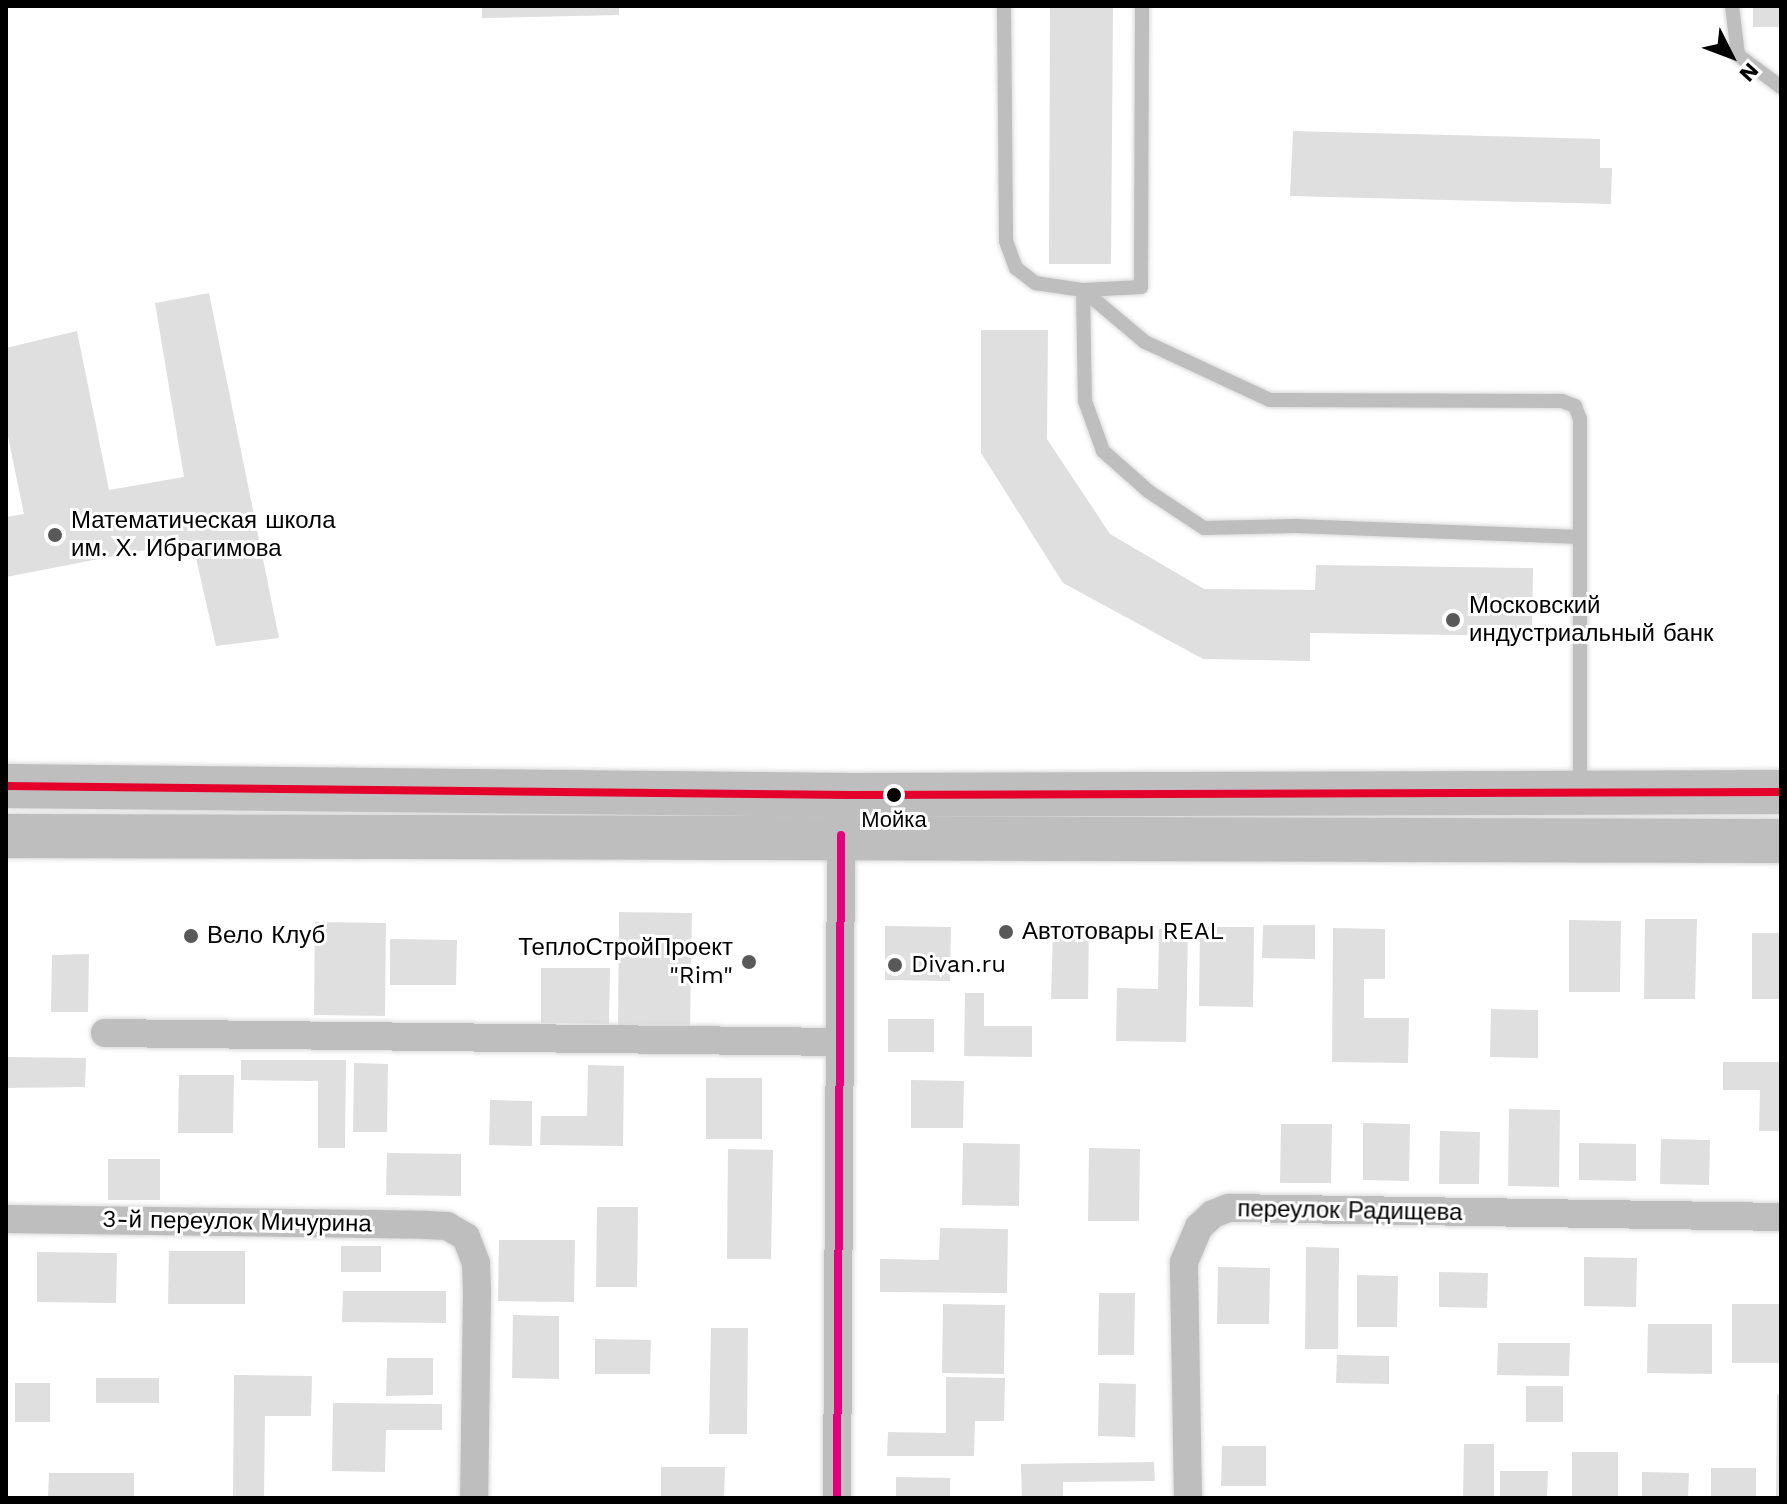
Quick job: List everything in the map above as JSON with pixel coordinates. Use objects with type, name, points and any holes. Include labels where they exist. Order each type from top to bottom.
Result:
[{"type":"main road","points":[[6,786],[851,795],[1781,792]]},
{"type":"main road","points":[[6,836],[841,835],[1781,841]]},
{"type":"street","points":[[837,1498],[837,1042],[841,835]]},
{"type":"street","points":[[105,1033],[837,1042]]},
{"type":"street","name":"переулок Радищева","points":[[1188,1498],[1184,1262],[1191,1242],[1213,1214],[1229,1208],[1781,1217]]},
{"type":"street","name":"3-й переулок Мичурина","points":[[6,1219],[426,1225],[447,1226],[466,1237],[476,1263],[477,1291],[474,1498]]},
{"type":"lane","points":[[1004,6],[1006,241],[1016,268],[1035,283],[1083,290],[1141,287],[1142,6]]},
{"type":"lane","points":[[1732,6],[1738,55],[1781,87]]},
{"type":"lane","points":[[1083,290],[1085,401],[1103,451],[1148,491],[1204,528],[1296,526],[1580,537]]},
{"type":"lane","points":[[1083,290],[1145,342],[1270,400],[1569,402],[1580,419],[1580,793]]},
{"type":"building","points":[[482,6],[619,6],[619,15],[482,18]]},
{"type":"building","points":[[1050,6],[1113,6],[1111,264],[1049,264]]},
{"type":"building","points":[[1753,6],[1781,6],[1781,27],[1753,27]]},
{"type":"building","points":[[1293,131],[1600,139],[1600,168],[1612,168],[1611,204],[1290,196]]},
{"type":"building","points":[[209,293],[279,638],[216,646],[192,541],[6,577],[6,517],[24,514],[6,427],[6,348],[77,331],[109,490],[184,477],[155,303]]},
{"type":"building","points":[[981,330],[1048,330],[1047,439],[1110,534],[1204,589],[1315,590],[1316,565],[1533,568],[1532,636],[1310,633],[1310,661],[1203,659],[1063,583],[981,453]]},
{"type":"building","points":[[619,912],[692,913],[690,1029],[618,1028]]},
{"type":"building","points":[[1645,919],[1697,919],[1695,999],[1644,999]]},
{"type":"building","points":[[1569,920],[1621,921],[1620,992],[1569,992]]},
{"type":"building","points":[[315,922],[386,923],[385,1016],[314,1015]]},
{"type":"building","points":[[1263,925],[1315,925],[1315,959],[1262,958]]},
{"type":"building","points":[[885,926],[951,927],[950,981],[885,980]]},
{"type":"building","points":[[1200,927],[1254,927],[1253,1007],[1199,1006]]},
{"type":"building","points":[[1053,928],[1089,928],[1088,999],[1051,999]]},
{"type":"building","points":[[1333,928],[1385,929],[1385,979],[1364,979],[1364,1018],[1409,1018],[1408,1063],[1332,1062]]},
{"type":"building","points":[[1159,929],[1188,929],[1186,1042],[1116,1041],[1117,988],[1158,989]]},
{"type":"building","points":[[1752,933],[1781,933],[1781,999],[1752,999]]},
{"type":"building","points":[[390,939],[457,940],[456,985],[390,985]]},
{"type":"building","points":[[89,954],[88,1012],[51,1012],[52,955]]},
{"type":"building","points":[[541,968],[610,968],[609,1024],[541,1023]]},
{"type":"building","points":[[965,993],[984,993],[984,1026],[1032,1026],[1032,1057],[964,1056]]},
{"type":"building","points":[[1491,1009],[1538,1010],[1538,1058],[1490,1057]]},
{"type":"building","points":[[888,1019],[934,1019],[934,1052],[888,1052]]},
{"type":"building","points":[[6,1057],[86,1058],[85,1087],[6,1088]]},
{"type":"building","points":[[241,1060],[346,1060],[345,1148],[318,1148],[318,1081],[241,1080]]},
{"type":"building","points":[[1723,1062],[1781,1062],[1781,1131],[1759,1131],[1760,1090],[1723,1090]]},
{"type":"building","points":[[354,1063],[388,1064],[387,1132],[353,1132]]},
{"type":"building","points":[[588,1065],[624,1066],[623,1146],[540,1145],[541,1116],[587,1116]]},
{"type":"building","points":[[179,1075],[234,1075],[233,1133],[178,1133]]},
{"type":"building","points":[[706,1078],[762,1078],[762,1139],[706,1139]]},
{"type":"building","points":[[911,1080],[964,1081],[963,1128],[911,1128]]},
{"type":"building","points":[[490,1100],[532,1101],[532,1146],[489,1145]]},
{"type":"building","points":[[1509,1109],[1560,1110],[1559,1187],[1508,1186]]},
{"type":"building","points":[[1363,1123],[1410,1124],[1409,1181],[1363,1180]]},
{"type":"building","points":[[1281,1124],[1332,1124],[1331,1183],[1280,1183]]},
{"type":"building","points":[[1440,1131],[1480,1132],[1479,1184],[1439,1184]]},
{"type":"building","points":[[1661,1139],[1710,1140],[1709,1185],[1660,1184]]},
{"type":"building","points":[[963,1143],[1020,1144],[1019,1206],[962,1205]]},
{"type":"building","points":[[1579,1143],[1636,1144],[1636,1181],[1579,1180]]},
{"type":"building","points":[[1089,1148],[1140,1149],[1139,1221],[1088,1221]]},
{"type":"building","points":[[728,1149],[773,1150],[771,1259],[727,1259]]},
{"type":"building","points":[[387,1153],[461,1154],[461,1196],[386,1195]]},
{"type":"building","points":[[108,1159],[160,1159],[160,1200],[108,1200]]},
{"type":"building","points":[[597,1207],[638,1207],[637,1287],[596,1287]]},
{"type":"building","points":[[940,1228],[1008,1229],[1007,1293],[880,1292],[880,1259],[939,1260]]},
{"type":"building","points":[[499,1240],[575,1240],[574,1302],[498,1301]]},
{"type":"building","points":[[341,1246],[381,1246],[381,1272],[341,1272]]},
{"type":"building","points":[[1306,1247],[1339,1248],[1338,1349],[1305,1349]]},
{"type":"building","points":[[169,1251],[245,1251],[245,1304],[168,1304]]},
{"type":"building","points":[[37,1252],[117,1253],[116,1303],[37,1302]]},
{"type":"building","points":[[1584,1257],[1637,1258],[1636,1307],[1584,1306]]},
{"type":"building","points":[[1218,1267],[1270,1268],[1269,1324],[1217,1324]]},
{"type":"building","points":[[1439,1272],[1488,1273],[1487,1308],[1439,1307]]},
{"type":"building","points":[[1357,1275],[1398,1276],[1397,1327],[1357,1327]]},
{"type":"building","points":[[343,1291],[446,1291],[446,1323],[342,1322]]},
{"type":"building","points":[[1099,1293],[1135,1293],[1134,1355],[1098,1355]]},
{"type":"building","points":[[943,1304],[1005,1305],[1004,1374],[942,1373]]},
{"type":"building","points":[[1732,1304],[1781,1304],[1781,1363],[1732,1363]]},
{"type":"building","points":[[513,1315],[559,1316],[559,1379],[512,1378]]},
{"type":"building","points":[[1648,1324],[1712,1324],[1712,1374],[1647,1373]]},
{"type":"building","points":[[711,1328],[748,1328],[747,1434],[709,1434]]},
{"type":"building","points":[[595,1339],[651,1340],[650,1374],[595,1374]]},
{"type":"building","points":[[1498,1343],[1570,1343],[1569,1376],[1497,1375]]},
{"type":"building","points":[[1337,1355],[1389,1356],[1389,1384],[1336,1383]]},
{"type":"building","points":[[387,1358],[433,1358],[433,1395],[386,1396]]},
{"type":"building","points":[[234,1375],[312,1376],[311,1416],[265,1416],[264,1497],[233,1497]]},
{"type":"building","points":[[946,1377],[1005,1378],[1004,1421],[975,1421],[974,1456],[887,1456],[888,1432],[946,1433]]},
{"type":"building","points":[[96,1378],[159,1378],[159,1403],[96,1403]]},
{"type":"building","points":[[15,1383],[50,1383],[50,1422],[15,1422]]},
{"type":"building","points":[[1099,1383],[1136,1384],[1135,1437],[1098,1436]]},
{"type":"building","points":[[1526,1386],[1563,1386],[1563,1422],[1526,1422]]},
{"type":"building","points":[[1777,1394],[1781,1394],[1781,1498],[1776,1498]]},
{"type":"building","points":[[333,1403],[442,1404],[442,1430],[386,1430],[385,1472],[332,1471]]},
{"type":"building","points":[[1464,1444],[1494,1444],[1494,1498],[1463,1498]]},
{"type":"building","points":[[1222,1446],[1266,1446],[1266,1486],[1221,1486]]},
{"type":"building","points":[[1572,1452],[1618,1452],[1618,1498],[1572,1498]]},
{"type":"building","points":[[1154,1462],[1155,1481],[1063,1482],[1063,1498],[1022,1498],[1021,1464]]},
{"type":"building","points":[[661,1467],[725,1467],[724,1498],[661,1498]]},
{"type":"building","points":[[1711,1468],[1756,1468],[1756,1498],[1711,1498]]},
{"type":"building","points":[[1500,1471],[1548,1471],[1547,1498],[1500,1498]]},
{"type":"building","points":[[1642,1472],[1689,1473],[1688,1498],[1642,1498]]},
{"type":"building","points":[[49,1473],[134,1473],[134,1498],[48,1498]]},
{"type":"building","points":[[896,1477],[950,1478],[950,1498],[896,1498]]},
{"type":"transit line","points":[[6,786],[851,795],[1781,792]]},
{"type":"transit line","points":[[837,1498],[841,835]]},
{"type":"place","name":"Математическая школа им. Х. Ибрагимова","points":[[55,535]]},
{"type":"place","name":"Московский индустриальный банк","points":[[1453,620]]},
{"type":"place","name":"Мойка","points":[[894,795]]},
{"type":"place","name":"Автотовары REAL","points":[[1006,932]]},
{"type":"place","name":"Вело Клуб","points":[[191,936]]},
{"type":"place","name":"ТеплоСтройПроект \"Rim\"","points":[[749,962]]},
{"type":"place","name":"Divan.ru","points":[[895,965]]}]
